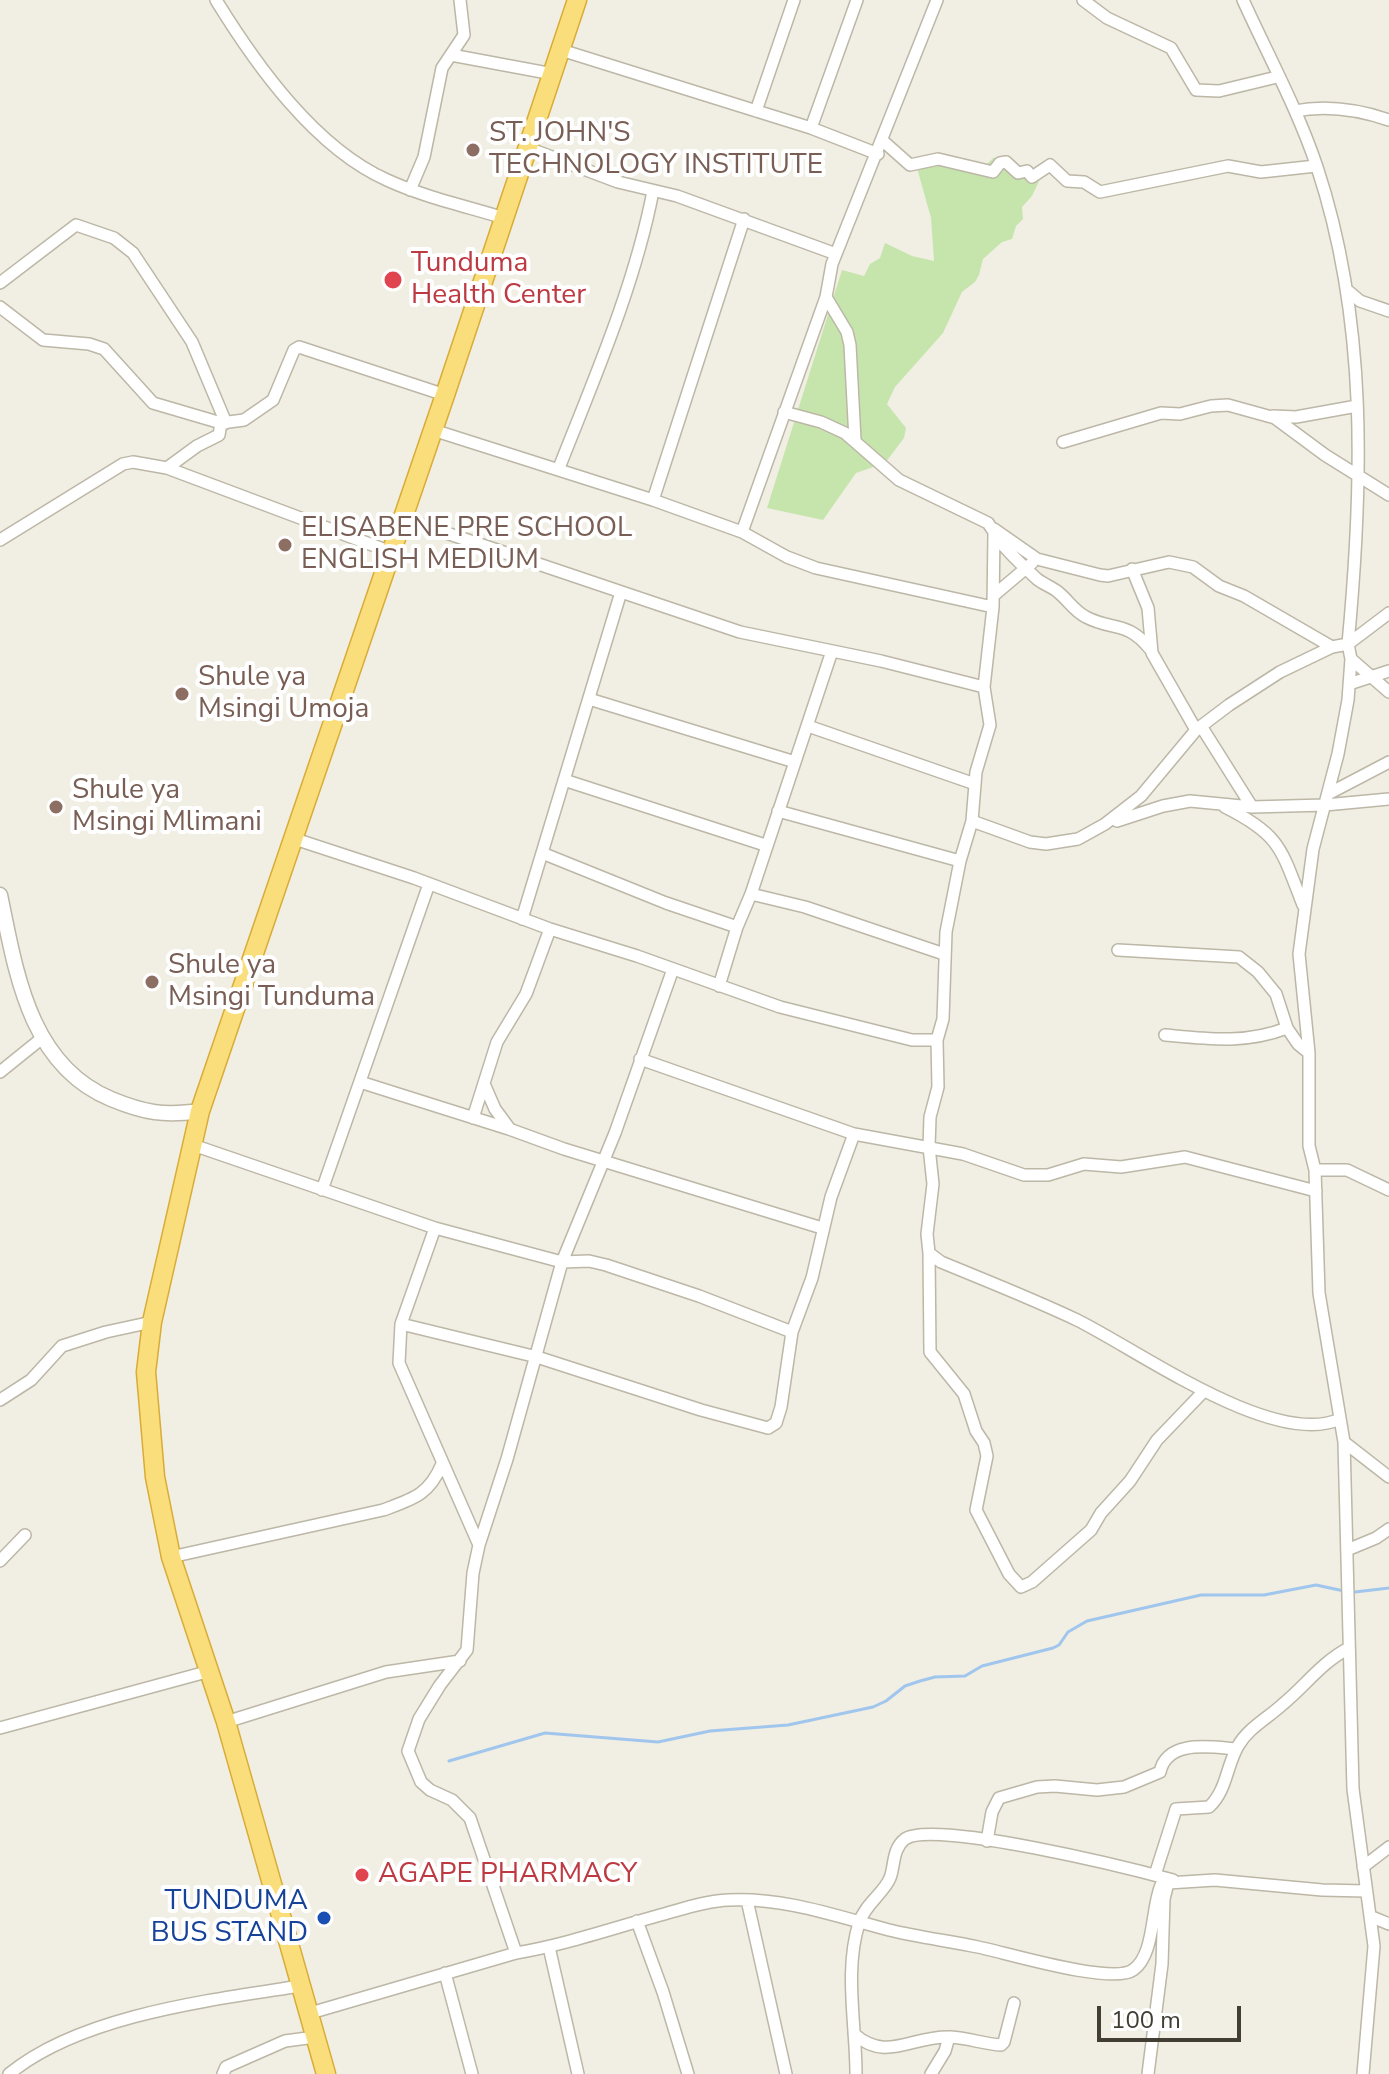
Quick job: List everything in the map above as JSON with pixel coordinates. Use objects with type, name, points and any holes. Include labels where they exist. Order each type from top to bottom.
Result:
[{"type":"highway","points":[[326,2074],[226,1722],[171,1557],[155,1477],[146,1372],[152,1322],[200,1111],[295,839],[577,0]]},
{"type":"street","points":[[216,0],[275,87],[336,147],[384,179],[410,190],[504,218]]},
{"type":"street","points":[[410,190],[424,157],[442,68],[464,35],[460,0]]},
{"type":"street","points":[[756,111],[794,0]]},
{"type":"street","points":[[811,128],[857,0]]},
{"type":"street","points":[[742,532],[826,297],[836,254],[937,0]]},
{"type":"street","points":[[1083,0],[1107,18],[1171,48],[1196,90],[1219,91],[1277,77]]},
{"type":"street","points":[[1245,5],[1295,111],[1334,226],[1347,290],[1357,406],[1360,474],[1355,580],[1348,644],[1351,659],[1349,684],[1327,800],[1313,849],[1299,954],[1309,1053],[1309,1146],[1315,1170],[1319,1293],[1344,1442],[1353,1789],[1372,1917],[1374,1963],[1363,2074]]},
{"type":"street","points":[[561,50],[811,128],[878,154]]},
{"type":"street","points":[[451,55],[553,74]]},
{"type":"street","points":[[1295,111],[1311,108],[1353,111],[1389,120]]},
{"type":"street","points":[[883,141],[910,165],[938,159],[993,172],[1000,163],[1006,162],[1018,173],[1027,171],[1032,177],[1048,165],[1067,181],[1084,182],[1100,192],[1228,166],[1261,172],[1316,166]]},
{"type":"street","points":[[528,148],[618,182],[744,219],[836,254]]},
{"type":"street","points":[[559,468],[640,247],[653,191]]},
{"type":"street","points":[[653,500],[744,219]]},
{"type":"street","points":[[0,283],[76,225],[124,244],[133,253],[192,342],[224,423],[219,435],[197,446],[167,468]]},
{"type":"street","points":[[1347,290],[1360,301],[1389,311]]},
{"type":"street","points":[[826,297],[849,338],[855,440]]},
{"type":"street","points":[[0,307],[43,340],[89,344],[104,349],[153,403],[224,423],[253,416],[273,400],[294,350],[299,347],[445,395]]},
{"type":"street","points":[[1063,442],[1161,413],[1180,414],[1211,406],[1228,405],[1273,416],[1303,416],[1357,406]]},
{"type":"street","points":[[784,412],[832,426],[855,440],[899,480],[988,523],[994,532],[1032,563],[1104,576],[1169,562],[1193,567],[1219,586],[1244,596],[1332,647]]},
{"type":"street","points":[[1273,416],[1325,455],[1360,474],[1389,495]]},
{"type":"street","points":[[433,430],[559,468],[742,532],[787,557],[816,568],[993,602]]},
{"type":"street","points":[[0,540],[123,464],[133,462],[167,468],[391,552]]},
{"type":"street","points":[[402,518],[740,632],[984,687]]},
{"type":"street","points":[[994,532],[993,602],[984,687],[990,725],[975,784],[972,821],[960,861],[944,954],[943,1019],[937,1040],[938,1087],[930,1117],[933,1184],[927,1234],[930,1352],[964,1394],[976,1431],[984,1443],[987,1456],[976,1510],[1009,1574],[1021,1587],[1032,1582],[1091,1530],[1101,1513],[1130,1481],[1157,1440],[1204,1391]]},
{"type":"street","points":[[993,602],[1032,563]]},
{"type":"street","points":[[1032,563],[1038,579],[1079,613],[1095,621],[1126,628],[1140,637],[1252,807]]},
{"type":"street","points":[[1132,569],[1148,608],[1150,649]]},
{"type":"street","points":[[522,919],[621,592]]},
{"type":"street","points":[[972,821],[1030,842],[1046,844],[1078,839],[1105,824],[1141,796],[1198,728],[1262,681],[1332,647],[1348,644],[1389,613]]},
{"type":"street","points":[[719,986],[832,651]]},
{"type":"street","points":[[1351,659],[1389,692]]},
{"type":"street","points":[[1349,684],[1389,671]]},
{"type":"street","points":[[589,699],[795,762]]},
{"type":"street","points":[[808,726],[975,784]]},
{"type":"street","points":[[1327,800],[1389,762]]},
{"type":"street","points":[[564,780],[765,845]]},
{"type":"street","points":[[1105,824],[1190,801],[1252,807],[1327,800],[1389,799]]},
{"type":"street","points":[[1221,805],[1273,837],[1304,907]]},
{"type":"street","points":[[778,811],[960,861]]},
{"type":"street","points":[[295,839],[550,929],[823,1020],[912,1040],[937,1040]]},
{"type":"street","points":[[542,853],[666,903],[737,927]]},
{"type":"street","points":[[322,1190],[429,884]]},
{"type":"street","points":[[751,894],[805,907],[944,954]]},
{"type":"street","points":[[0,895],[17,980],[41,1039],[63,1067],[93,1092],[128,1106],[168,1115],[200,1111]]},
{"type":"street","points":[[473,1118],[497,1042],[526,994],[550,929]]},
{"type":"street","points":[[1118,950],[1239,957],[1258,972],[1276,994],[1287,1028],[1309,1053]]},
{"type":"street","points":[[516,1953],[470,1818],[452,1800],[421,1782],[408,1751],[419,1719],[467,1650],[473,1573],[479,1545],[537,1357],[562,1262],[605,1160],[673,969]]},
{"type":"street","points":[[1165,1035],[1237,1041],[1274,1034],[1287,1028]]},
{"type":"street","points":[[0,1072],[41,1039]]},
{"type":"street","points":[[640,1059],[854,1134],[963,1154],[1009,1172],[1035,1177],[1084,1164],[1121,1167],[1166,1158],[1194,1157],[1316,1191]]},
{"type":"street","points":[[360,1082],[564,1149],[822,1228]]},
{"type":"street","points":[[485,1086],[495,1109],[509,1129]]},
{"type":"street","points":[[401,1324],[537,1357],[701,1410],[768,1428],[776,1423],[781,1407],[792,1332],[812,1278],[822,1228],[854,1134]]},
{"type":"street","points":[[193,1145],[435,1228],[562,1262],[589,1261],[606,1265],[792,1332]]},
{"type":"street","points":[[1315,1170],[1347,1170],[1389,1190]]},
{"type":"street","points":[[435,1228],[401,1324],[399,1363],[479,1545]]},
{"type":"street","points":[[929,1253],[941,1262],[1080,1321],[1204,1391],[1245,1409],[1315,1426],[1340,1419]]},
{"type":"street","points":[[0,1400],[31,1380],[62,1346],[152,1322]]},
{"type":"street","points":[[1344,1442],[1389,1477]]},
{"type":"street","points":[[171,1557],[383,1510],[417,1497],[435,1481],[442,1464]]},
{"type":"street","points":[[1347,1550],[1389,1529]]},
{"type":"street","points":[[0,1561],[25,1535]]},
{"type":"street","points":[[1155,1875],[1176,1809],[1202,1810],[1213,1803],[1227,1781],[1236,1749],[1251,1730],[1286,1702],[1328,1659],[1349,1648]]},
{"type":"street","points":[[226,1722],[386,1672],[460,1661]]},
{"type":"street","points":[[0,1728],[210,1671]]},
{"type":"street","points":[[987,1841],[992,1812],[999,1798],[1037,1787],[1097,1790],[1124,1787],[1160,1772],[1163,1760],[1170,1754],[1192,1747],[1236,1749]]},
{"type":"street","points":[[856,2074],[853,1953],[859,1922],[870,1901],[890,1878],[893,1858],[903,1840],[929,1834],[987,1841],[1105,1861],[1170,1882]]},
{"type":"street","points":[[1363,1867],[1389,1847]]},
{"type":"street","points":[[307,2014],[516,1953],[549,1947],[713,1902],[747,1900],[816,1910],[1085,1972],[1120,1974],[1132,1971],[1143,1959],[1161,1885],[1215,1880],[1366,1891]]},
{"type":"street","points":[[1148,2074],[1162,1964],[1164,1899],[1170,1882]]},
{"type":"street","points":[[747,1900],[786,2074]]},
{"type":"street","points":[[1372,1917],[1389,1924]]},
{"type":"street","points":[[637,1921],[688,2074]]},
{"type":"street","points":[[549,1947],[578,2074]]},
{"type":"street","points":[[445,1973],[472,2074]]},
{"type":"street","points":[[9,2074],[63,2041],[149,2013],[300,1986]]},
{"type":"street","points":[[854,2034],[866,2045],[883,2049],[949,2037],[1001,2045],[1014,2003]]},
{"type":"street","points":[[223,2074],[226,2067],[285,2041],[315,2037]]},
{"type":"street","points":[[931,2074],[945,2051],[949,2037]]},
{"type":"green space","points":[[1009,155],[1028,182],[1039,181],[1022,207],[1023,219],[1016,226],[1012,239],[1002,242],[983,259],[979,275],[962,292],[943,333],[895,387],[887,404],[906,428],[904,438],[885,463],[856,473],[823,520],[767,508],[842,270],[864,276],[870,264],[880,258],[885,243],[912,256],[934,261],[931,218],[917,168],[959,162],[984,167],[993,158]]},
{"type":"waterway","points":[[449,1761],[545,1733],[658,1742],[710,1731],[788,1725],[873,1707],[905,1686],[920,1681],[965,1676],[982,1666],[1053,1648],[1068,1632],[1087,1621],[1201,1595],[1264,1595],[1316,1585],[1344,1591]]},
{"type":"waterway","points":[[1355,1592],[1389,1588]]},
{"type":"place","name":"ST. JOHN'S TECHNOLOGY INSTITUTE","points":[[473,150]]},
{"type":"place","name":"Tunduma Health Center","points":[[393,280]]},
{"type":"place","name":"ELISABENE PRE SCHOOL ENGLISH MEDIUM","points":[[285,545]]},
{"type":"place","name":"Shule ya Msingi Umoja","points":[[182,694]]},
{"type":"place","name":"Shule ya Msingi Mlimani","points":[[56,807]]},
{"type":"place","name":"Shule ya Msingi Tunduma","points":[[152,982]]},
{"type":"place","name":"AGAPE PHARMACY","points":[[362,1875]]},
{"type":"place","name":"TUNDUMA BUS STAND","points":[[324,1918]]}]
